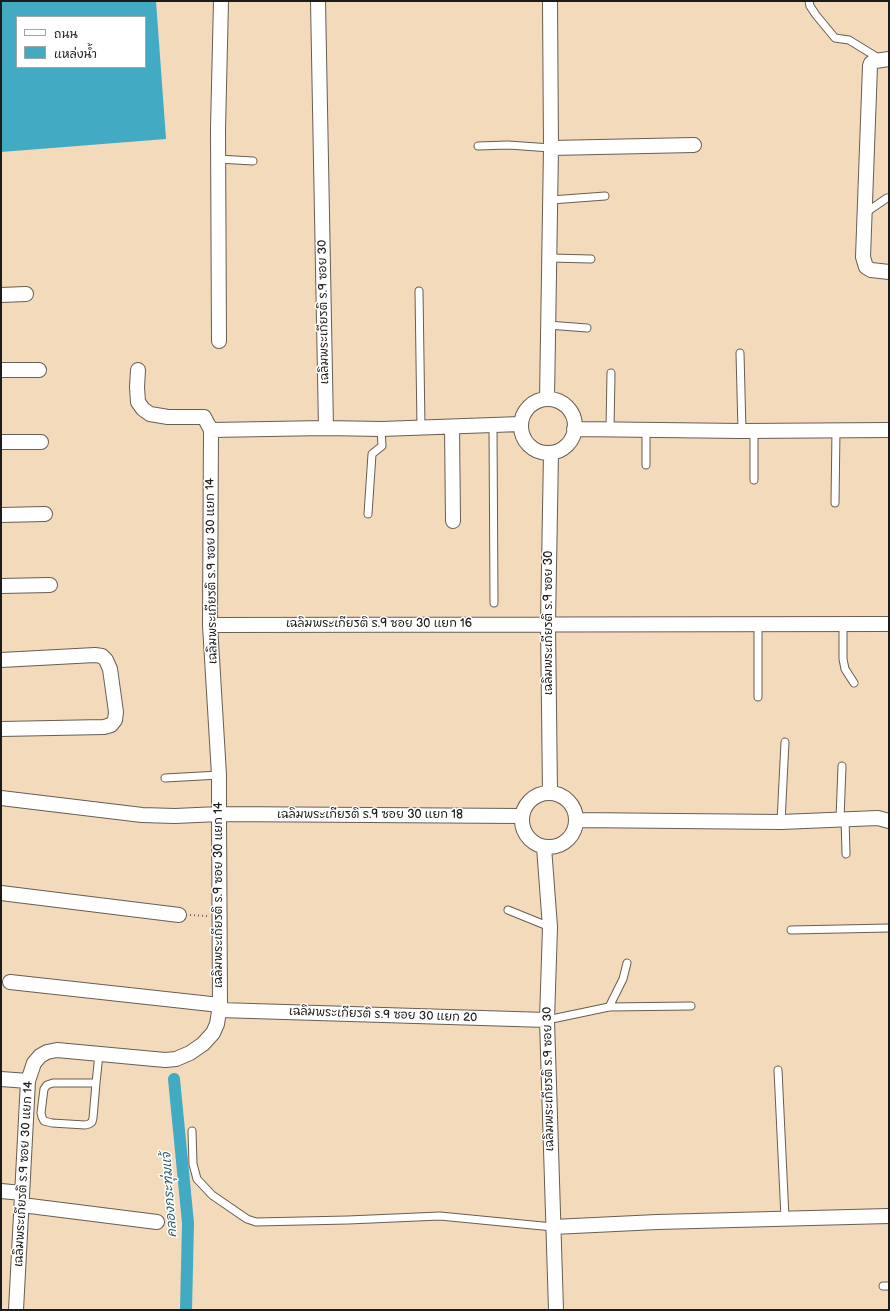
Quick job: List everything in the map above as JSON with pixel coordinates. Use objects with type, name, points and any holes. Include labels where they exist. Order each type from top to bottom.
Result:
[{"type":"street","points":[[219,341],[218,159],[221,1]]},
{"type":"street","name":"เฉลิมพระเกียรติ ร.9 ซอย 30","points":[[318,1],[326,428]]},
{"type":"street","points":[[547,399],[551,200],[550,1]]},
{"type":"street","points":[[885,59],[871,63],[870,66],[864,257],[866,267],[871,270],[889,272]]},
{"type":"street","points":[[551,148],[694,145]]},
{"type":"street","points":[[1,295],[26,294]]},
{"type":"street","points":[[1,370],[39,370]]},
{"type":"street","points":[[138,370],[136,387],[138,402],[143,409],[150,414],[204,417],[211,430],[326,428],[381,429],[521,424]]},
{"type":"street","points":[[547,399],[560,403],[570,411],[574,420],[574,429],[573,435],[567,445],[556,452],[543,453],[529,446],[524,439],[521,424],[525,412],[529,407],[534,403],[547,399]]},
{"type":"street","points":[[452,427],[453,521]]},
{"type":"street","points":[[574,429],[748,431],[889,430]]},
{"type":"street","name":"เฉลิมพระเกียรติ ร.9 ซอย 30 แยก 14","points":[[16,1310],[28,1081],[30,1070],[34,1063],[40,1056],[47,1052],[57,1050],[165,1060],[176,1059],[190,1053],[203,1044],[213,1033],[217,1024],[220,1008],[219,775],[210,625],[211,430]]},
{"type":"street","points":[[1,442],[41,442]]},
{"type":"street","name":"เฉลิมพระเกียรติ ร.9 ซอย 30","points":[[550,793],[548,624],[551,453]]},
{"type":"street","points":[[1,515],[45,514]]},
{"type":"street","points":[[1,586],[50,585]]},
{"type":"street","name":"เฉลิมพระเกียรติ ร.9 ซอย 30 แยก 16","points":[[210,625],[889,624]]},
{"type":"street","points":[[1,660],[94,655],[102,656],[106,660],[110,669],[116,712],[115,720],[111,725],[104,727],[1,730]]},
{"type":"street","points":[[542,793],[558,794],[565,798],[575,811],[575,828],[572,836],[558,847],[544,847],[532,842],[525,835],[522,826],[522,816],[524,808],[535,796],[542,793]]},
{"type":"street","name":"เฉลิมพระเกียรติ ร.9 ซอย 30 แยก 18","points":[[1,798],[142,815],[175,816],[219,814],[522,816]]},
{"type":"street","points":[[576,820],[781,822],[843,818],[878,818],[889,821]]},
{"type":"street","name":"เฉลิมพระเกียรติ ร.9 ซอย 30","points":[[544,847],[550,927],[547,1020],[556,1310]]},
{"type":"street","points":[[1,892],[178,915]]},
{"type":"street","name":"เฉลิมพระเกียรติ ร.9 ซอย 30 แยก 20","points":[[10,982],[220,1008],[547,1020]]},
{"type":"street","points":[[1,1079],[28,1081]]},
{"type":"street","points":[[1,1192],[22,1199],[157,1222]]},
{"type":"street","points":[[553,1227],[657,1222],[889,1216]]},
{"type":"lane","points":[[809,1],[810,6],[816,15],[835,38],[849,40],[885,59]]},
{"type":"lane","points":[[478,146],[508,145],[551,148]]},
{"type":"lane","points":[[218,159],[253,161]]},
{"type":"lane","points":[[551,200],[605,196]]},
{"type":"lane","points":[[865,213],[887,198]]},
{"type":"lane","points":[[550,258],[591,259]]},
{"type":"lane","points":[[419,291],[421,428]]},
{"type":"lane","points":[[548,325],[587,328]]},
{"type":"lane","points":[[740,352],[754,480]]},
{"type":"lane","points":[[610,429],[611,373]]},
{"type":"lane","points":[[493,425],[494,602]]},
{"type":"lane","points":[[368,514],[372,454],[382,446],[381,429]]},
{"type":"lane","points":[[646,430],[646,465]]},
{"type":"lane","points":[[835,503],[836,430]]},
{"type":"lane","points":[[758,624],[758,697]]},
{"type":"lane","points":[[842,624],[843,659],[845,669],[854,683]]},
{"type":"lane","points":[[781,822],[785,742]]},
{"type":"lane","points":[[842,766],[843,818],[846,854]]},
{"type":"lane","points":[[165,778],[219,775]]},
{"type":"lane","points":[[508,910],[550,927]]},
{"type":"lane","points":[[792,930],[889,928]]},
{"type":"lane","points":[[609,1007],[623,979],[627,963]]},
{"type":"lane","points":[[547,1020],[609,1007],[691,1006]]},
{"type":"lane","points":[[96,1084],[53,1083],[48,1085],[44,1089],[41,1113],[44,1121],[52,1123],[89,1124],[93,1118],[99,1054]]},
{"type":"lane","points":[[778,1070],[785,1218]]},
{"type":"lane","points":[[192,1131],[193,1164],[197,1179],[212,1195],[247,1219],[256,1222],[440,1216],[553,1227]]},
{"type":"path","points":[[178,915],[219,916]]},
{"type":"water","points":[[1,1],[156,1],[166,139],[1,152]]},
{"type":"waterway","name":"คลองกระทุ่มแจ้","points":[[174,1079],[188,1223],[186,1310]]}]
